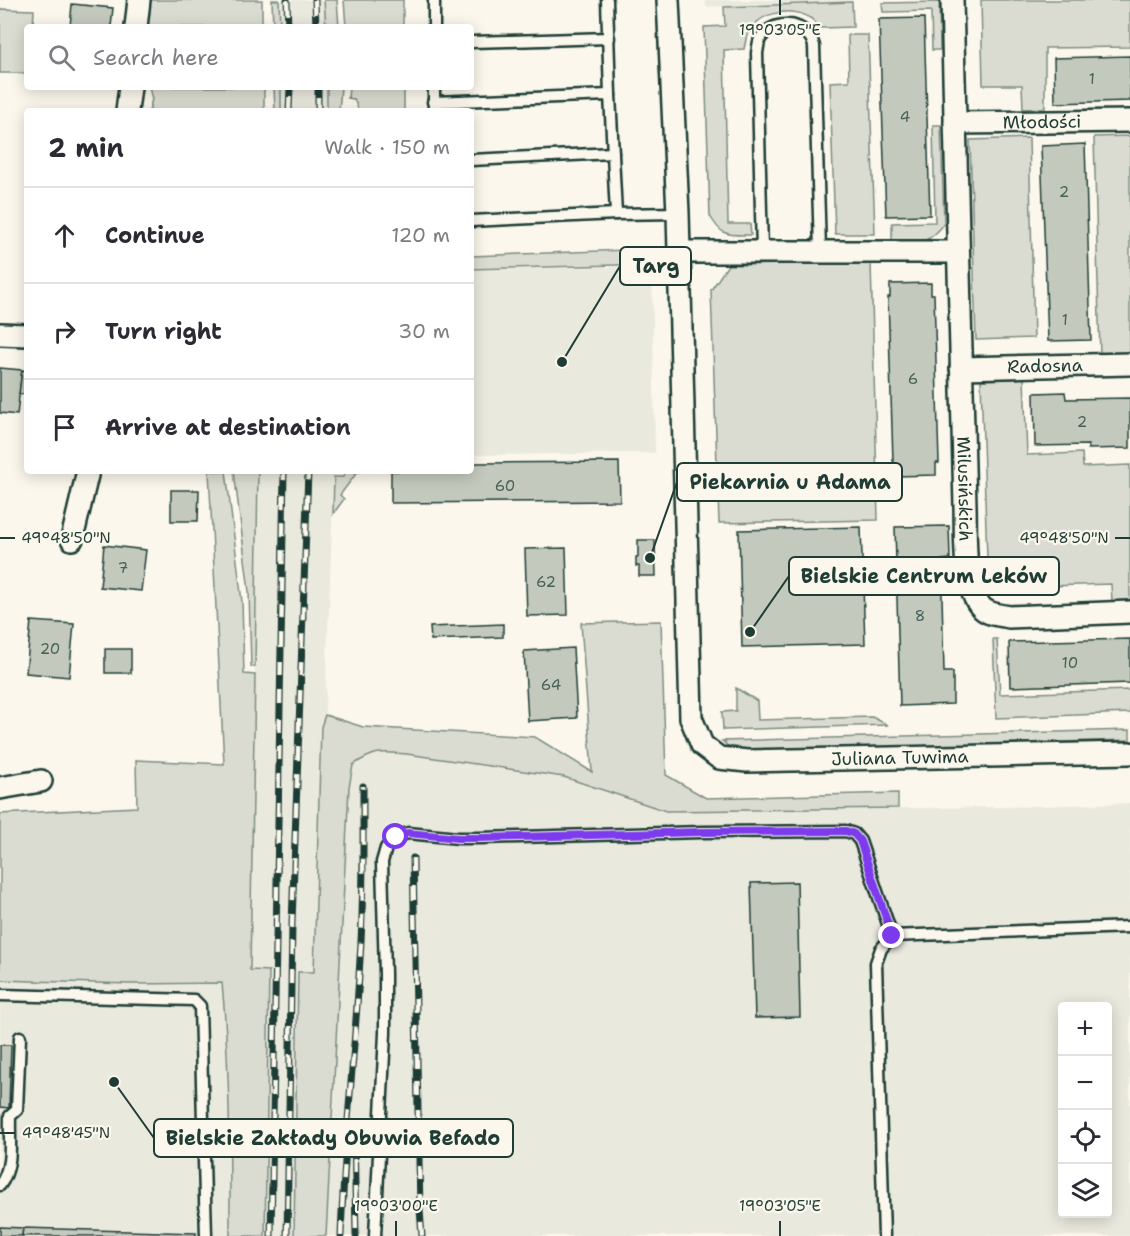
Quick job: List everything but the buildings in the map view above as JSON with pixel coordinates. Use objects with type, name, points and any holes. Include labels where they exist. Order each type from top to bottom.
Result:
[{"type":"street","points":[[136,24],[139,0]]},
{"type":"street","name":"Juliana Tuwima","points":[[668,0],[678,213],[692,718],[702,745],[719,758],[747,761],[1130,753]]},
{"type":"street","name":"Milusińskich","points":[[952,0],[968,576],[972,593],[983,609],[1009,617],[1130,612]]},
{"type":"street","points":[[127,108],[130,90]]},
{"type":"street","name":"Młodości","points":[[954,123],[1130,121]]},
{"type":"street","points":[[679,252],[958,252]]},
{"type":"street","points":[[0,334],[24,335]]},
{"type":"street","name":"Radosna","points":[[961,368],[1130,364]]},
{"type":"street","points":[[72,539],[87,474]]},
{"type":"street","points":[[0,788],[41,781]]},
{"type":"lane","points":[[434,0],[434,24]]},
{"type":"lane","points":[[607,0],[616,214]]},
{"type":"lane","points":[[762,251],[757,53],[759,41],[765,32],[773,27],[786,24],[798,26],[810,36],[814,46],[820,251]]},
{"type":"lane","points":[[474,42],[609,38]]},
{"type":"lane","points":[[434,90],[434,107],[610,95]]},
{"type":"lane","points":[[474,160],[613,153]]},
{"type":"lane","points":[[474,221],[678,213]]},
{"type":"lane","points":[[375,1236],[385,1033],[382,862],[386,848],[396,837],[408,833],[480,838],[846,831],[854,834],[860,841],[892,936]]},
{"type":"lane","points":[[884,1236],[876,963],[880,949],[892,936],[1130,927]]},
{"type":"lane","points":[[0,995],[194,1000],[200,1006],[206,1236]]},
{"type":"lane","points":[[0,1185],[7,1176],[9,1164],[10,1116],[17,1110],[20,1037]]},
{"type":"shaded area","points":[[147,0],[262,0],[262,24],[144,24]]},
{"type":"shaded area","points":[[272,0],[279,0],[280,24],[273,24]]},
{"type":"shaded area","points":[[279,0],[324,0],[326,24],[280,24]]},
{"type":"shaded area","points":[[324,0],[337,0],[339,24],[326,24]]},
{"type":"shaded area","points":[[344,0],[403,0],[403,24],[346,24]]},
{"type":"shaded area","points":[[705,0],[852,0],[852,2],[706,7]]},
{"type":"shaded area","points":[[981,0],[1130,0],[1130,47],[1045,48],[1045,108],[1023,109],[1022,85],[983,85]]},
{"type":"shaded area","points":[[852,2],[853,27],[821,28],[802,14],[775,13],[766,16],[752,27],[747,35],[744,49],[724,50],[728,224],[750,224],[751,235],[731,235],[722,231],[710,216],[704,27],[725,26],[724,7]]},
{"type":"shaded area","points":[[939,2],[940,50],[932,50],[931,11],[883,12],[882,3]]},
{"type":"shaded area","points":[[0,9],[34,10],[33,24],[24,24],[24,73],[0,73]]},
{"type":"shaded area","points":[[848,35],[868,35],[875,234],[835,234],[830,82],[849,81]]},
{"type":"shaded area","points":[[150,90],[264,90],[264,108],[150,108],[152,99]]},
{"type":"shaded area","points":[[274,90],[281,90],[281,108],[275,108]]},
{"type":"shaded area","points":[[281,90],[327,90],[327,108],[281,108]]},
{"type":"shaded area","points":[[327,90],[341,90],[339,108],[327,108]]},
{"type":"shaded area","points":[[349,90],[404,90],[404,108],[358,108],[354,99],[348,98]]},
{"type":"shaded area","points":[[933,125],[941,125],[944,224],[927,239],[892,243],[892,223],[935,222]]},
{"type":"shaded area","points":[[1130,136],[1130,355],[1100,356],[1094,137]]},
{"type":"shaded area","points":[[1029,138],[1034,338],[976,340],[970,140]]},
{"type":"shaded area","points":[[652,249],[652,264],[474,269],[474,256]]},
{"type":"shaded area","points":[[871,263],[878,520],[719,523],[711,290],[728,265]]},
{"type":"shaded area","points":[[652,266],[655,453],[474,455],[474,270]]},
{"type":"shaded area","points":[[1024,378],[1027,455],[1082,453],[1083,467],[1130,465],[1130,600],[1112,601],[1111,584],[988,588],[981,380]]},
{"type":"shaded area","points":[[209,474],[226,474],[242,602],[244,674],[255,675],[250,970],[269,971],[265,1236],[230,1236],[230,1141],[222,983],[130,984],[0,980],[0,814],[137,807],[136,760],[224,764]]},
{"type":"shaded area","points":[[234,474],[258,474],[255,667],[251,667],[249,591]]},
{"type":"shaded area","points":[[258,474],[334,474],[325,715],[321,727],[314,972],[298,973],[294,1236],[265,1236],[269,972],[250,970]]},
{"type":"shaded area","points":[[344,474],[356,474],[340,495],[344,499],[333,514],[334,477],[343,477]]},
{"type":"shaded area","points":[[661,621],[666,775],[706,798],[898,793],[898,808],[666,811],[564,777],[390,753],[373,754],[353,765],[349,787],[326,1236],[294,1236],[298,972],[314,972],[321,727],[325,715],[363,727],[535,737],[592,772],[581,623]]},
{"type":"shaded area","points":[[993,639],[997,639],[1000,694],[1130,690],[1130,713],[996,718]]},
{"type":"shaded area","points":[[736,688],[757,701],[758,720],[872,717],[888,725],[723,730],[722,712],[736,711]]},
{"type":"shaded area","points":[[1130,730],[1130,740],[743,751],[731,749],[722,741]]},
{"type":"shaded area","points":[[380,752],[407,754],[564,777],[666,811],[1007,807],[1130,803],[1130,1236],[326,1236],[349,787],[353,766],[366,757]]},
{"type":"shaded area","points":[[0,980],[130,984],[222,983],[229,1129],[230,1236],[0,1236]]},
{"type":"railway","points":[[287,0],[288,24]]},
{"type":"railway","points":[[315,0],[316,24]]},
{"type":"railway","points":[[289,108],[290,90]]},
{"type":"railway","points":[[318,90],[318,108]]},
{"type":"railway","points":[[271,1236],[284,474]]},
{"type":"railway","points":[[287,1236],[292,924],[308,474]]},
{"type":"railway","points":[[341,1236],[361,937],[363,786]]},
{"type":"railway","points":[[413,858],[422,1236]]},
{"type":"railway","points":[[354,1131],[356,1236]]},
{"type":"place","name":"Targ","points":[[562,362]]},
{"type":"place","name":"Piekarnia u Adama","points":[[650,558]]},
{"type":"place","name":"Bielskie Centrum Leków","points":[[750,632]]},
{"type":"place","name":"Bielskie Zakłady Obuwia Befado","points":[[114,1082]]},
{"type":"route","points":[[396,837],[408,833],[480,838],[846,831],[854,834],[860,841],[892,936]]}]
